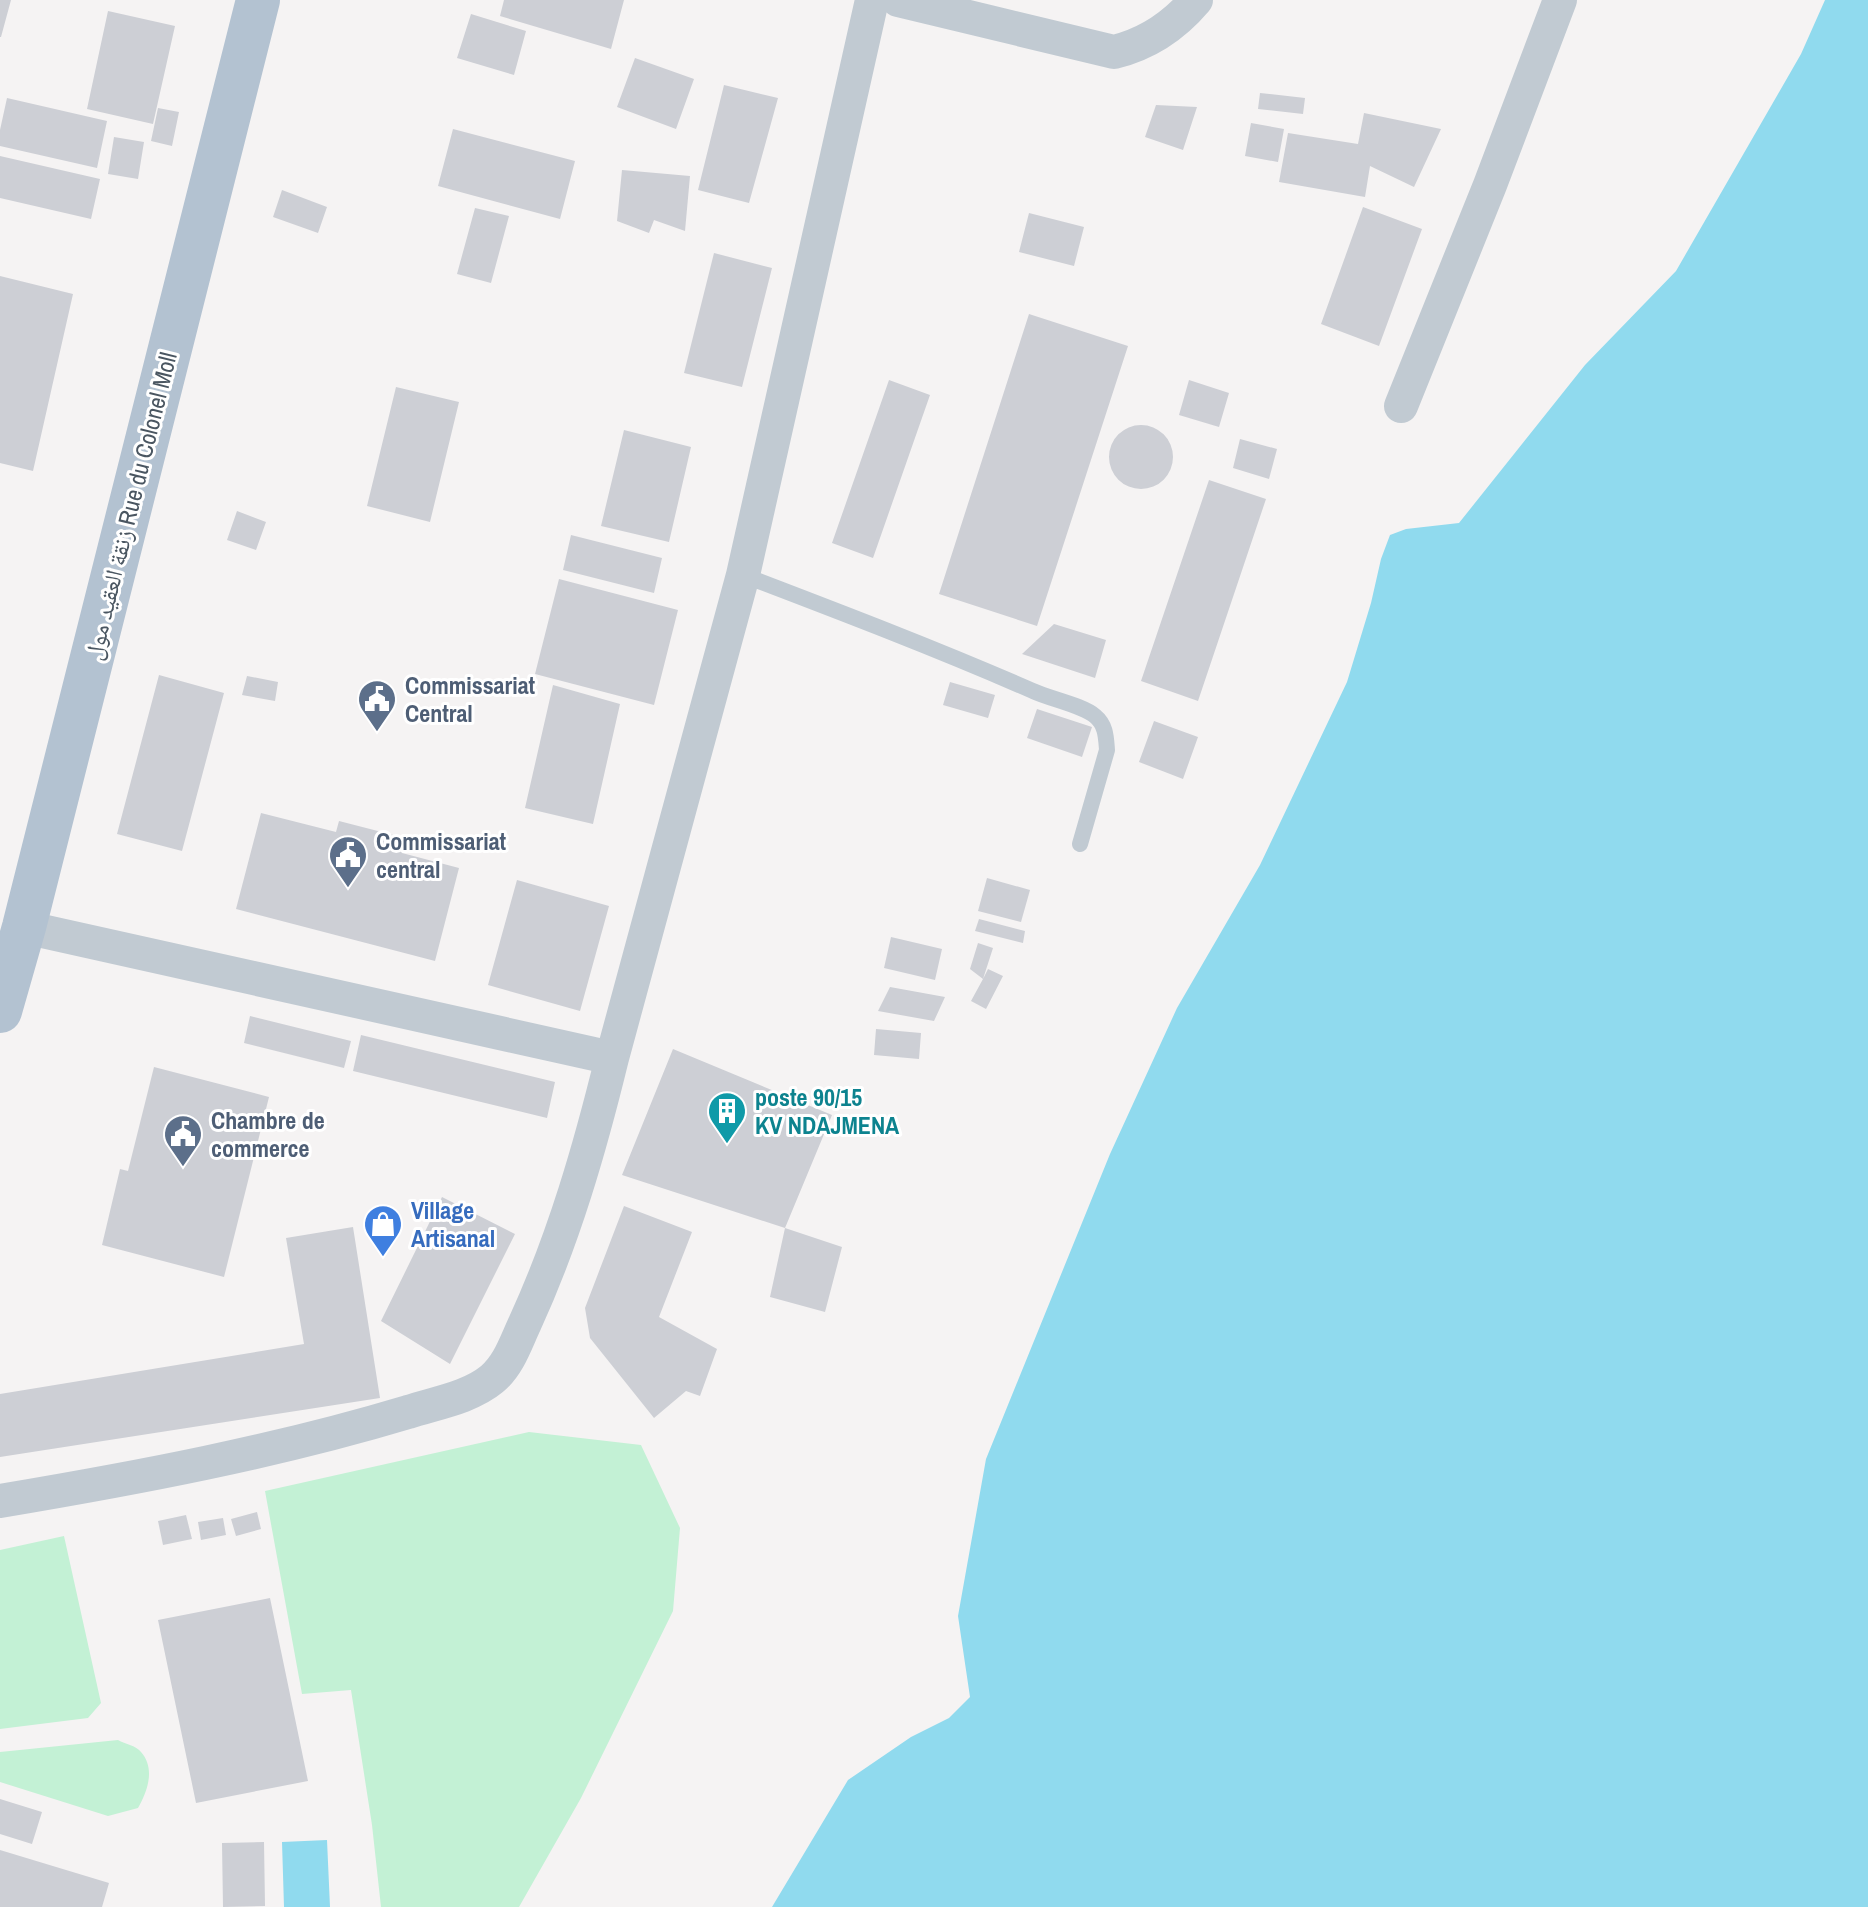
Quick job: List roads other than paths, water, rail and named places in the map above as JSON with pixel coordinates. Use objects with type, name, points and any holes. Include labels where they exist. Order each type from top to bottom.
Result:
[{"type":"main road","name":"زنقة العقيد مول Rue du Colonel Moll","points":[[0,1011],[24,927],[258,0]]},
{"type":"street","points":[[0,1501],[243,1454],[354,1428],[469,1393],[492,1379],[507,1363],[540,1291],[589,1149],[743,575],[872,0]]},
{"type":"street","points":[[898,0],[1114,52],[1135,47],[1154,36],[1182,16],[1196,0]]},
{"type":"street","points":[[1401,406],[1560,0]]},
{"type":"street","points":[[24,927],[612,1058]]},
{"type":"lane","points":[[743,575],[1092,713],[1106,734],[1107,750],[1080,844]]},
{"type":"water","points":[[1825,0],[1868,0],[1868,1907],[772,1907],[848,1780],[911,1737],[949,1718],[970,1697],[958,1616],[986,1459],[1110,1154],[1177,1008],[1260,865],[1347,682],[1390,535],[1406,529],[1459,523],[1585,365],[1676,271],[1801,54]]},
{"type":"water","points":[[327,1840],[330,1907],[284,1907],[282,1842]]},
{"type":"place","name":"Commissariat Central","points":[[377,733]]},
{"type":"place","name":"Commissariat central","points":[[348,889]]},
{"type":"place","name":"poste 90/15 KV NDAJMENA","points":[[727,1145]]},
{"type":"place","name":"Chambre de commerce","points":[[183,1168]]},
{"type":"place","name":"Village Artisanal","points":[[383,1258]]}]
